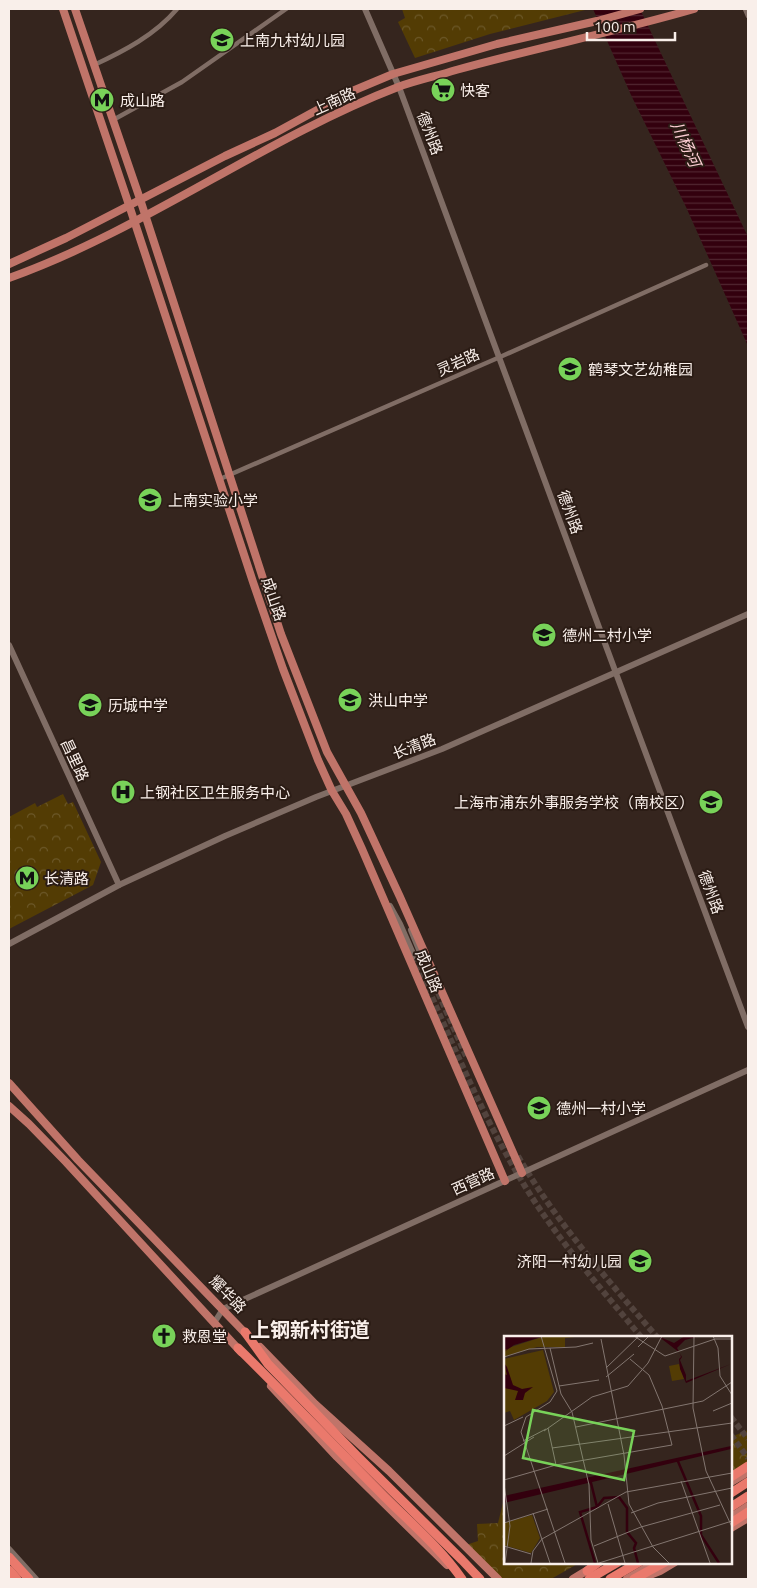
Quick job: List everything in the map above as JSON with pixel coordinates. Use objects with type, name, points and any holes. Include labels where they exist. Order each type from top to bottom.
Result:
[{"type":"highway","points":[[245,1332],[268,1364],[449,1560],[463,1579]]},
{"type":"highway","points":[[238,1348],[480,1579]]},
{"type":"highway","points":[[732,1476],[748,1466]]},
{"type":"highway","points":[[732,1492],[748,1482]]},
{"type":"highway","points":[[732,1505],[748,1496]]},
{"type":"highway","points":[[732,1522],[748,1512]]},
{"type":"highway","points":[[9,1557],[29,1579]]},
{"type":"highway","points":[[588,1575],[599,1563]]},
{"type":"highway","points":[[588,1575],[616,1563]]},
{"type":"highway","points":[[610,1579],[637,1563]]},
{"type":"highway","points":[[634,1579],[660,1563]]},
{"type":"highway","points":[[9,1570],[17,1579]]},
{"type":"main road","name":"成山路","points":[[63,9],[283,668],[318,760],[332,791],[346,814],[378,885],[505,1181]]},
{"type":"main road","name":"成山路","points":[[75,9],[140,200],[281,634],[318,731],[361,813],[400,897],[522,1173]]},
{"type":"main road","name":"上南路","points":[[9,264],[66,238],[274,133],[350,92],[393,74],[497,44],[640,9]]},
{"type":"main road","name":"上南路","points":[[9,278],[80,249],[145,217],[311,127],[399,87],[492,60],[602,34],[694,9]]},
{"type":"main road","name":"耀华路","points":[[9,1083],[83,1165],[315,1404],[389,1471],[498,1579]]},
{"type":"main road","name":"耀华路","points":[[9,1106],[66,1162],[337,1457],[463,1579]]},
{"type":"main road","points":[[732,1481],[748,1472]]},
{"type":"main road","points":[[732,1516],[748,1506]]},
{"type":"main road","points":[[732,1527],[748,1518]]},
{"type":"main road","points":[[627,1579],[660,1563]]},
{"type":"main road","points":[[639,1579],[673,1563]]},
{"type":"main road","points":[[573,1579],[588,1575]]},
{"type":"street","points":[[94,65],[129,48],[154,30],[177,9]]},
{"type":"street","points":[[113,120],[182,82],[286,9]]},
{"type":"street","name":"德州路","points":[[365,9],[399,87],[748,1027]]},
{"type":"street","points":[[745,9],[748,16]]},
{"type":"street","name":"灵岩路","points":[[220,479],[706,265]]},
{"type":"street","name":"长清路","points":[[9,944],[119,885],[225,836],[332,791],[442,749],[748,614]]},
{"type":"street","name":"昌里路","points":[[9,644],[119,885]]},
{"type":"street","points":[[378,885],[417,954],[400,897]]},
{"type":"street","name":"西营路","points":[[223,1309],[748,1070]]},
{"type":"street","points":[[214,1323],[223,1309]]},
{"type":"street","points":[[9,1549],[36,1579]]},
{"type":"green space","points":[[402,9],[589,9],[490,34],[415,58],[398,22],[405,18]]},
{"type":"green space","points":[[63,794],[68,804],[73,802],[101,862],[93,885],[9,929],[9,817],[35,803],[37,807]]},
{"type":"green space","points":[[748,1430],[748,1462],[732,1471],[732,1437]]},
{"type":"green space","points":[[504,1499],[504,1563],[579,1563],[551,1579],[502,1579],[466,1545],[478,1541],[477,1524],[498,1523]]},
{"type":"water","name":"川杨河","points":[[593,9],[640,9],[748,237],[748,346],[686,207],[631,95]]},
{"type":"tunnel","points":[[420,952],[466,1056]]},
{"type":"tunnel","points":[[414,956],[478,1100],[523,1183],[564,1243],[640,1336]]},
{"type":"tunnel","points":[[518,1156],[565,1227],[656,1336]]},
{"type":"tunnel","points":[[732,1418],[748,1439]]},
{"type":"tunnel","points":[[732,1436],[748,1458]]},
{"type":"place","name":"上南九村幼儿园","points":[[222,40]]},
{"type":"place","name":"快客","points":[[443,90]]},
{"type":"place","name":"成山路","points":[[102,100]]},
{"type":"place","name":"鹤琴文艺幼稚园","points":[[570,369]]},
{"type":"place","name":"上南实验小学","points":[[150,500]]},
{"type":"place","name":"德州二村小学","points":[[544,635]]},
{"type":"place","name":"洪山中学","points":[[350,700]]},
{"type":"place","name":"历城中学","points":[[90,705]]},
{"type":"place","name":"上钢社区卫生服务中心","points":[[123,792]]},
{"type":"place","name":"上海市浦东外事服务学校（南校区）","points":[[711,802]]},
{"type":"place","name":"长清路","points":[[27,878]]},
{"type":"place","name":"德州一村小学","points":[[539,1108]]},
{"type":"place","name":"济阳一村幼儿园","points":[[640,1261]]},
{"type":"place","name":"救恩堂","points":[[164,1336]]},
{"type":"district","name":"上钢新村街道","points":[[310,1329]]}]
